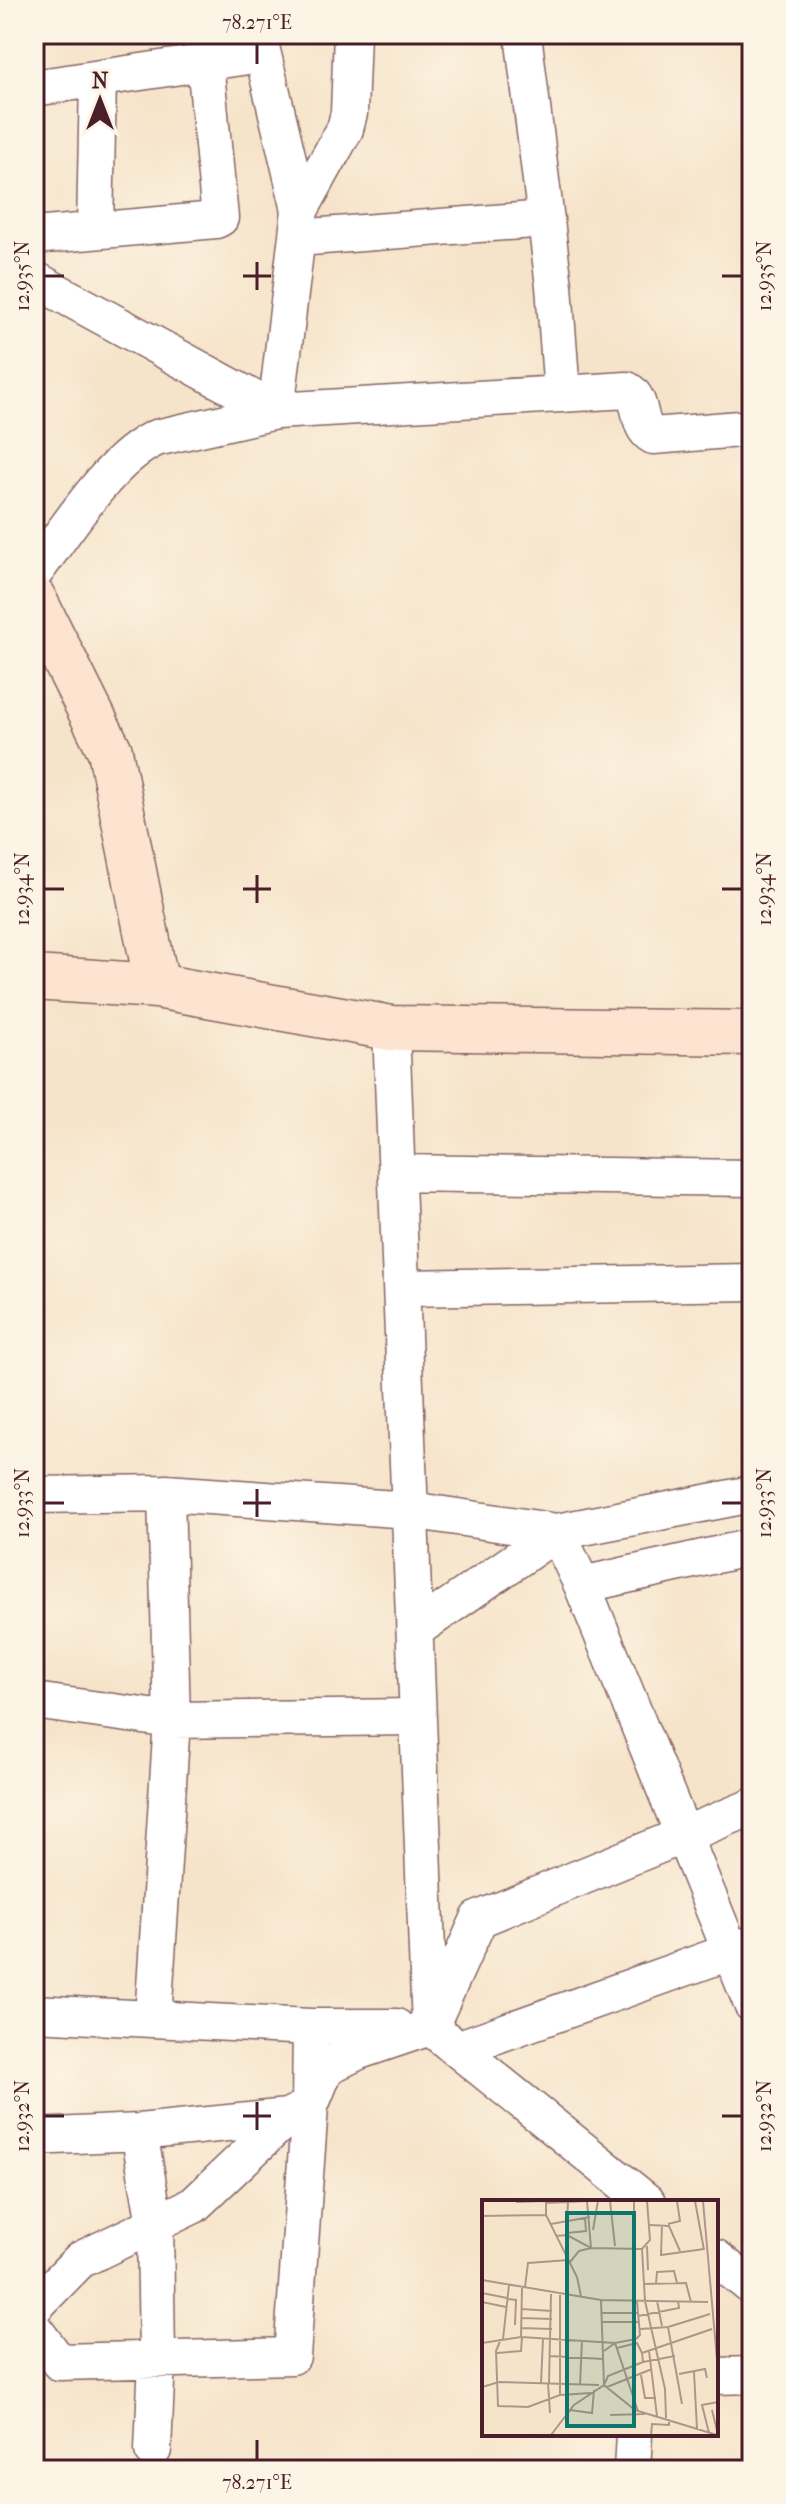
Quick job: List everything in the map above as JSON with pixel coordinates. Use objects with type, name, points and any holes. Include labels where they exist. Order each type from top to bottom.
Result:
[{"type":"main road","points":[[34,599],[110,751],[157,986]]},
{"type":"main road","points":[[34,978],[157,986],[391,1028],[752,1033]]},
{"type":"street","points":[[298,224],[345,129],[349,113],[352,34]]},
{"type":"street","points":[[523,34],[554,286],[562,394]]},
{"type":"street","points":[[34,88],[205,62],[260,44],[298,224],[276,411]]},
{"type":"street","points":[[34,236],[220,218],[205,62]]},
{"type":"street","points":[[95,230],[98,79]]},
{"type":"street","points":[[298,224],[546,219]]},
{"type":"street","points":[[34,279],[276,411]]},
{"type":"street","points":[[34,573],[109,475],[140,445],[156,438],[276,411],[630,391],[636,397],[644,429],[653,436],[752,428]]},
{"type":"street","points":[[391,1028],[418,1717],[444,2038]]},
{"type":"street","points":[[397,1173],[752,1178]]},
{"type":"street","points":[[402,1288],[752,1282]]},
{"type":"street","points":[[153,2019],[172,1720],[166,1493]]},
{"type":"street","points":[[34,1495],[166,1493],[410,1510],[557,1532],[752,1494]]},
{"type":"street","points":[[557,1532],[582,1585],[684,1833],[741,1948],[752,2004]]},
{"type":"street","points":[[415,1630],[557,1532]]},
{"type":"street","points":[[582,1585],[752,1547]]},
{"type":"street","points":[[34,1701],[172,1720],[418,1717]]},
{"type":"street","points":[[444,2038],[479,1919],[752,1807]]},
{"type":"street","points":[[34,2307],[80,2260],[194,2205],[299,2112],[326,2067],[359,2051],[444,2038],[741,1948]]},
{"type":"street","points":[[34,2013],[311,2027],[444,2038],[645,2200]]},
{"type":"street","points":[[34,2329],[59,2362],[292,2356],[299,2112],[311,2027]]},
{"type":"street","points":[[34,2137],[139,2132],[299,2112]]},
{"type":"street","points":[[139,2132],[155,2224],[157,2359],[153,2450]]},
{"type":"street","points":[[718,2260],[752,2287]]},
{"type":"street","points":[[718,2376],[752,2375]]},
{"type":"street","points":[[632,2470],[634,2436]]}]
